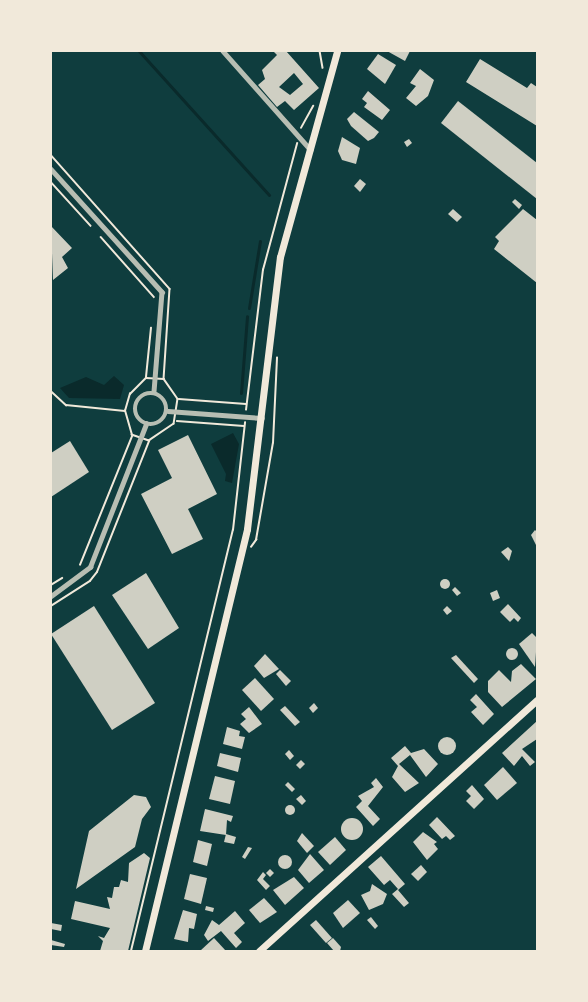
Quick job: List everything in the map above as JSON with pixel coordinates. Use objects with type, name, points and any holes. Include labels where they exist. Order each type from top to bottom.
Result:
[{"type":"main road","points":[[145,951],[240,562],[255,489],[280,256],[312,150],[337,51]]},
{"type":"main road","points":[[259,951],[537,700]]},
{"type":"street","points":[[223,51],[312,150]]},
{"type":"street","points":[[51,169],[162,292],[154,392]]},
{"type":"street","points":[[154,392],[164,398],[168,411],[159,423],[146,424],[136,415],[136,403],[142,395],[154,392]]},
{"type":"street","points":[[168,411],[262,418]]},
{"type":"street","points":[[51,596],[90,567],[146,424]]},
{"type":"path","points":[[320,51],[324,77]]},
{"type":"path","points":[[131,951],[233,530],[263,270],[303,119],[315,102]]},
{"type":"path","points":[[51,182],[91,226]]},
{"type":"path","points":[[101,237],[154,300]]},
{"type":"path","points":[[78,568],[132,435],[124,411],[130,394],[146,378],[152,322]]},
{"type":"path","points":[[240,562],[256,540],[265,491],[276,411],[277,348]]},
{"type":"path","points":[[146,378],[164,379],[178,399],[176,421]]},
{"type":"path","points":[[51,391],[66,405],[124,411]]},
{"type":"path","points":[[178,399],[247,404]]},
{"type":"path","points":[[132,435],[149,441],[176,421],[245,427]]},
{"type":"path","points":[[51,585],[69,574]]},
{"type":"water","points":[[114,376],[124,385],[120,399],[69,398],[60,388],[86,377],[104,385]]},
{"type":"water","points":[[233,433],[239,444],[232,483],[225,481],[226,474],[211,444]]},
{"type":"building","points":[[273,51],[286,51],[319,88],[294,110],[285,101],[277,107],[258,85],[265,79],[262,70],[277,55]],"holes":[[[294,73],[303,84],[290,95],[279,87]]]},
{"type":"building","points":[[387,51],[410,51],[405,61]]},
{"type":"building","points":[[378,54],[396,65],[385,84],[367,69]]},
{"type":"building","points":[[480,59],[527,88],[531,83],[537,87],[537,126],[466,82]]},
{"type":"building","points":[[420,69],[434,80],[428,96],[416,106],[406,98],[416,86],[410,83]]},
{"type":"building","points":[[368,91],[390,110],[382,120],[364,107],[367,103],[362,99]]},
{"type":"building","points":[[458,101],[537,163],[537,199],[441,123]]},
{"type":"building","points":[[354,112],[379,132],[374,138],[368,141],[351,126],[347,119]]},
{"type":"building","points":[[342,137],[360,148],[356,164],[342,160],[338,151]]},
{"type":"building","points":[[409,139],[412,143],[407,147],[404,142]]},
{"type":"building","points":[[360,179],[366,184],[360,192],[354,186]]},
{"type":"building","points":[[515,199],[522,205],[519,209],[512,202]]},
{"type":"building","points":[[453,209],[462,217],[457,222],[448,214]]},
{"type":"building","points":[[523,209],[537,220],[537,283],[494,249],[499,241],[495,237]]},
{"type":"building","points":[[51,226],[72,248],[62,257],[68,268],[53,280]]},
{"type":"building","points":[[188,435],[217,494],[188,509],[203,539],[172,554],[141,494],[172,478],[158,450]]},
{"type":"building","points":[[70,441],[89,472],[51,497],[51,453]]},
{"type":"building","points":[[535,530],[537,532],[537,547],[531,535]]},
{"type":"building","points":[[508,547],[512,551],[509,561],[501,552]]},
{"type":"building","points":[[146,573],[179,628],[148,649],[112,595]]},
{"type":"building","points":[[445,579],[450,584],[445,589],[440,584]]},
{"type":"building","points":[[455,587],[461,593],[457,596],[452,590]]},
{"type":"building","points":[[497,590],[500,598],[493,601],[490,593]]},
{"type":"building","points":[[508,604],[521,618],[518,622],[514,618],[510,622],[500,612]]},
{"type":"building","points":[[94,606],[155,703],[112,730],[51,634]]},
{"type":"building","points":[[447,606],[452,611],[447,615],[443,610]]},
{"type":"building","points":[[532,633],[537,638],[535,667],[519,644]]},
{"type":"building","points":[[514,648],[518,654],[514,660],[510,660],[506,652]]},
{"type":"building","points":[[265,654],[279,669],[264,678],[254,666]]},
{"type":"building","points":[[456,655],[478,679],[474,683],[451,658]]},
{"type":"building","points":[[521,664],[536,679],[502,707],[488,692],[488,681],[499,670],[511,682],[512,671]]},
{"type":"building","points":[[280,670],[291,681],[286,686],[276,674]]},
{"type":"building","points":[[255,678],[274,699],[261,711],[242,690]]},
{"type":"building","points":[[476,694],[494,714],[483,725],[471,712],[477,707],[470,700]]},
{"type":"building","points":[[314,703],[318,708],[313,713],[309,708]]},
{"type":"building","points":[[285,706],[300,722],[295,726],[280,710]]},
{"type":"building","points":[[249,707],[262,724],[249,733],[240,724],[246,719],[241,714]]},
{"type":"building","points":[[537,721],[537,739],[522,749],[535,762],[530,766],[522,756],[514,766],[502,753]]},
{"type":"building","points":[[227,727],[240,731],[239,736],[245,737],[242,749],[223,744]]},
{"type":"building","points":[[447,737],[453,740],[456,746],[453,752],[447,755],[441,752],[438,746],[441,740]]},
{"type":"building","points":[[405,746],[411,753],[424,749],[438,764],[426,777],[410,755],[399,764],[419,783],[405,792],[392,777],[398,766],[391,758]]},
{"type":"building","points":[[289,750],[294,756],[290,760],[285,754]]},
{"type":"building","points":[[220,753],[241,758],[238,772],[217,766]]},
{"type":"building","points":[[301,760],[305,764],[300,769],[296,765]]},
{"type":"building","points":[[503,767],[517,783],[497,800],[484,785]]},
{"type":"building","points":[[215,776],[235,781],[230,804],[209,799]]},
{"type":"building","points":[[376,778],[383,787],[368,806],[380,819],[373,826],[356,807],[362,801],[358,796],[374,787],[371,783]]},
{"type":"building","points":[[288,782],[295,789],[292,792],[285,785]]},
{"type":"building","points":[[472,785],[484,799],[474,809],[466,801],[471,796],[466,791]]},
{"type":"building","points":[[134,795],[146,797],[151,807],[142,819],[135,847],[76,889],[89,831]]},
{"type":"building","points":[[301,795],[306,801],[302,805],[296,799]]},
{"type":"building","points":[[290,805],[295,810],[290,815],[285,810]]},
{"type":"building","points":[[205,809],[233,816],[231,822],[227,820],[226,835],[200,831]]},
{"type":"building","points":[[437,817],[455,836],[450,840],[446,836],[442,839],[429,825]]},
{"type":"building","points":[[352,818],[360,821],[363,829],[360,837],[352,840],[344,837],[341,829],[344,821]]},
{"type":"building","points":[[423,832],[437,842],[434,844],[438,849],[427,860],[413,842]]},
{"type":"building","points":[[302,833],[314,846],[307,853],[297,841]]},
{"type":"building","points":[[226,834],[236,837],[234,844],[224,842]]},
{"type":"building","points":[[335,837],[346,850],[330,865],[318,852]]},
{"type":"building","points":[[198,840],[212,844],[207,866],[193,862]]},
{"type":"building","points":[[248,847],[252,848],[245,859],[242,857]]},
{"type":"building","points":[[144,853],[150,858],[128,951],[100,951],[103,941],[98,936],[104,938],[110,928],[71,919],[75,901],[110,909],[107,897],[112,898],[114,887],[119,887],[121,880],[128,882],[129,863]]},
{"type":"building","points":[[310,854],[324,870],[309,883],[298,870]]},
{"type":"building","points":[[285,855],[290,857],[292,862],[290,867],[285,869],[280,867],[278,862],[280,857]]},
{"type":"building","points":[[381,856],[405,884],[398,890],[409,903],[404,907],[392,894],[398,889],[390,880],[384,885],[368,867]]},
{"type":"building","points":[[421,865],[427,872],[418,881],[411,874]]},
{"type":"building","points":[[270,869],[274,873],[270,877],[266,873]]},
{"type":"building","points":[[263,872],[266,875],[263,879],[270,886],[266,890],[257,880]]},
{"type":"building","points":[[190,874],[207,878],[201,904],[184,899]]},
{"type":"building","points":[[294,877],[304,888],[285,905],[273,890]]},
{"type":"building","points":[[372,884],[387,894],[383,904],[369,910],[361,895],[370,891]]},
{"type":"building","points":[[264,898],[277,912],[260,923],[249,910]]},
{"type":"building","points":[[348,900],[360,913],[343,928],[333,913]]},
{"type":"building","points":[[206,906],[214,908],[213,912],[205,910]]},
{"type":"building","points":[[183,910],[197,914],[194,929],[189,928],[188,942],[174,939]]},
{"type":"building","points":[[235,911],[245,923],[234,933],[242,942],[236,948],[221,931],[208,941],[204,935],[212,920],[219,925]]},
{"type":"building","points":[[371,917],[378,926],[375,929],[367,920]]},
{"type":"building","points":[[316,920],[332,938],[326,943],[310,925]]},
{"type":"building","points":[[51,923],[62,925],[61,931],[51,929]]},
{"type":"building","points":[[214,938],[226,951],[200,951]]},
{"type":"building","points":[[333,938],[341,947],[340,951],[334,951],[327,943]]},
{"type":"building","points":[[51,940],[65,944],[64,947],[51,945]]},
{"type":"waterway","points":[[139,51],[269,195]]},
{"type":"waterway","points":[[249,308],[260,241]]},
{"type":"waterway","points":[[241,393],[247,316]]}]
